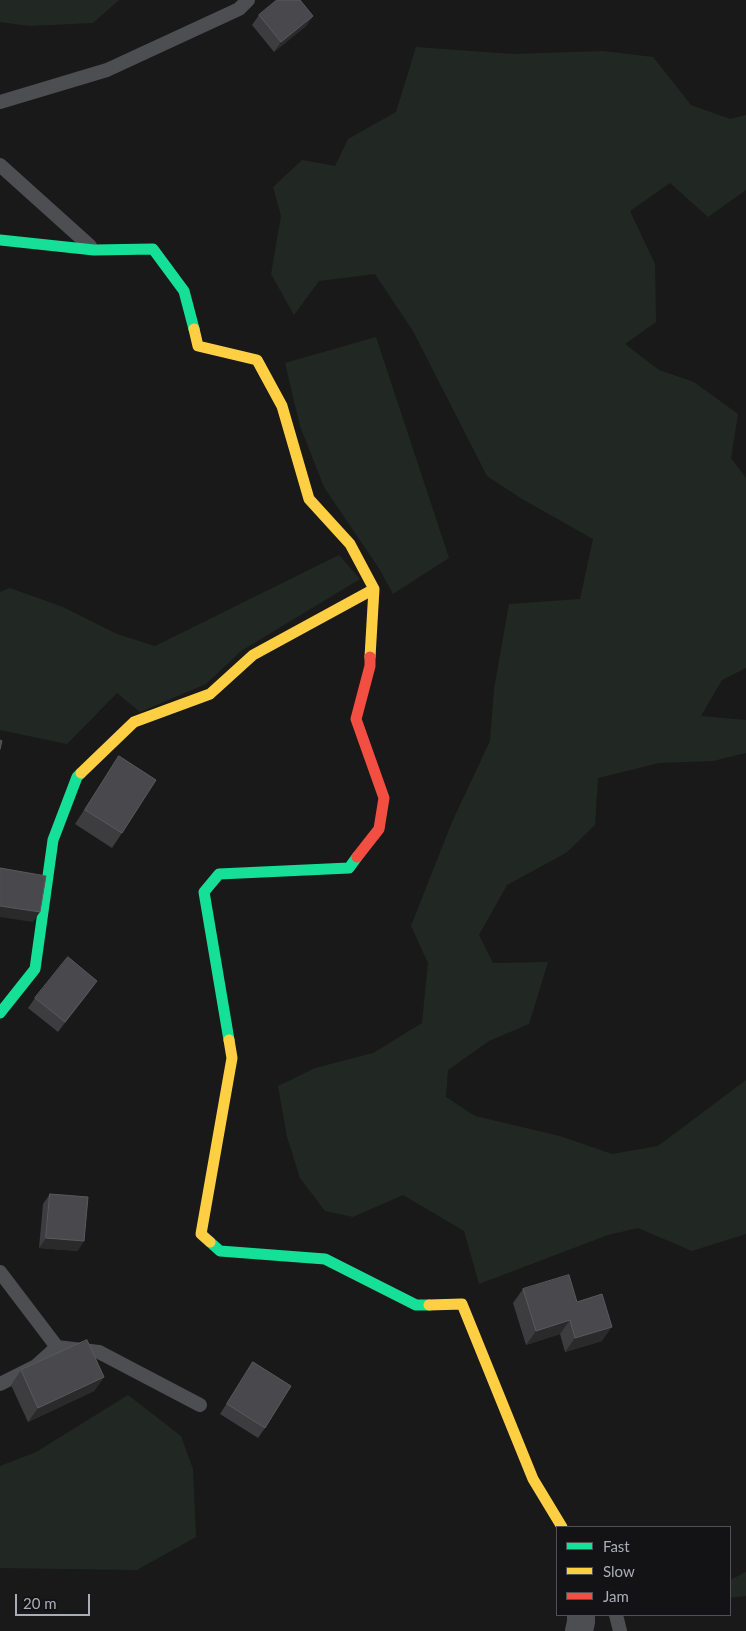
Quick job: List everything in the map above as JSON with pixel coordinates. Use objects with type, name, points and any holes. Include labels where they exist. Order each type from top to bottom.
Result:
[{"type":"street","points":[[0,240],[94,250],[153,249],[184,291],[198,346],[257,360],[282,406],[309,499],[350,544],[374,588],[370,666],[356,718],[384,798],[380,829],[349,868],[219,874],[204,892],[232,1058],[201,1234],[220,1251],[325,1259],[416,1304],[462,1304],[533,1479],[561,1526]]},
{"type":"street","points":[[0,1013],[35,969],[52,840],[77,777],[134,722],[210,694],[253,655],[374,588]]},
{"type":"street","points":[[579,1631],[582,1622],[581,1616]]},
{"type":"lane","points":[[0,102],[107,70],[239,9],[248,0]]},
{"type":"lane","points":[[0,165],[94,250]]},
{"type":"lane","points":[[0,1272],[57,1347],[99,1352],[200,1405]]},
{"type":"lane","points":[[0,1384],[36,1366],[57,1347]]},
{"type":"lane","points":[[616,1616],[620,1631]]},
{"type":"shaded area","points":[[0,0],[119,0],[93,23],[30,26],[0,22]]},
{"type":"shaded area","points":[[416,47],[513,54],[603,51],[653,57],[691,105],[730,119],[746,115],[746,190],[708,217],[670,183],[630,211],[655,264],[656,322],[625,344],[659,370],[694,382],[738,414],[731,458],[746,478],[746,668],[722,680],[701,716],[746,720],[746,753],[713,761],[659,763],[598,778],[595,825],[566,853],[507,885],[479,935],[493,963],[548,962],[529,1024],[489,1041],[448,1070],[446,1097],[475,1116],[560,1136],[612,1154],[658,1146],[746,1080],[746,1234],[692,1251],[638,1228],[608,1235],[479,1284],[464,1231],[403,1195],[353,1217],[325,1211],[300,1178],[287,1137],[278,1086],[315,1068],[373,1053],[422,1023],[428,963],[411,926],[452,822],[490,741],[494,689],[509,604],[580,599],[593,539],[522,499],[487,476],[413,331],[375,274],[319,281],[294,315],[271,274],[281,216],[273,187],[302,160],[335,166],[348,139],[396,112]]},
{"type":"shaded area","points":[[376,337],[449,558],[393,594],[380,570],[324,487],[300,426],[285,363]]},
{"type":"shaded area","points":[[339,555],[360,579],[241,651],[206,684],[140,712],[117,693],[67,744],[0,730],[0,592],[10,588],[63,607],[117,634],[155,646]]},
{"type":"shaded area","points":[[128,1395],[181,1436],[193,1469],[196,1537],[137,1570],[0,1568],[0,1466],[36,1452]]},
{"type":"shaded area","points":[[746,1572],[746,1596],[731,1598],[731,1580]]},
{"type":"building","points":[[277,0],[300,0],[313,16],[281,42],[259,15]]},
{"type":"building","points":[[119,756],[156,780],[122,833],[85,810]]},
{"type":"building","points":[[0,868],[46,876],[40,912],[0,906]]},
{"type":"building","points":[[68,957],[97,981],[65,1022],[35,998]]},
{"type":"building","points":[[50,1194],[88,1197],[84,1241],[46,1238]]},
{"type":"building","points":[[569,1275],[577,1302],[602,1294],[612,1327],[575,1338],[570,1320],[536,1331],[523,1289]]},
{"type":"building","points":[[87,1340],[104,1377],[38,1408],[21,1370]]},
{"type":"building","points":[[253,1362],[291,1386],[265,1428],[227,1404]]},
{"type":"traffic: fast","points":[[0,240],[94,250],[153,249],[184,291],[194,329]]},
{"type":"traffic: fast","points":[[0,1013],[35,969],[53,840],[77,777],[81,773]]},
{"type":"traffic: fast","points":[[229,1040],[204,892],[219,874],[349,868],[357,857]]},
{"type":"traffic: fast","points":[[210,1242],[220,1251],[325,1259],[416,1305],[429,1305]]},
{"type":"traffic: slow","points":[[194,329],[198,346],[257,360],[282,406],[309,499],[350,544],[374,589],[370,657]]},
{"type":"traffic: slow","points":[[81,773],[134,722],[210,694],[253,655],[374,589]]},
{"type":"traffic: slow","points":[[210,1242],[201,1234],[232,1058],[229,1040]]},
{"type":"traffic: slow","points":[[429,1305],[462,1304],[533,1479],[561,1526]]},
{"type":"traffic: jam","points":[[357,857],[379,829],[384,798],[356,719],[370,666],[370,657]]}]
